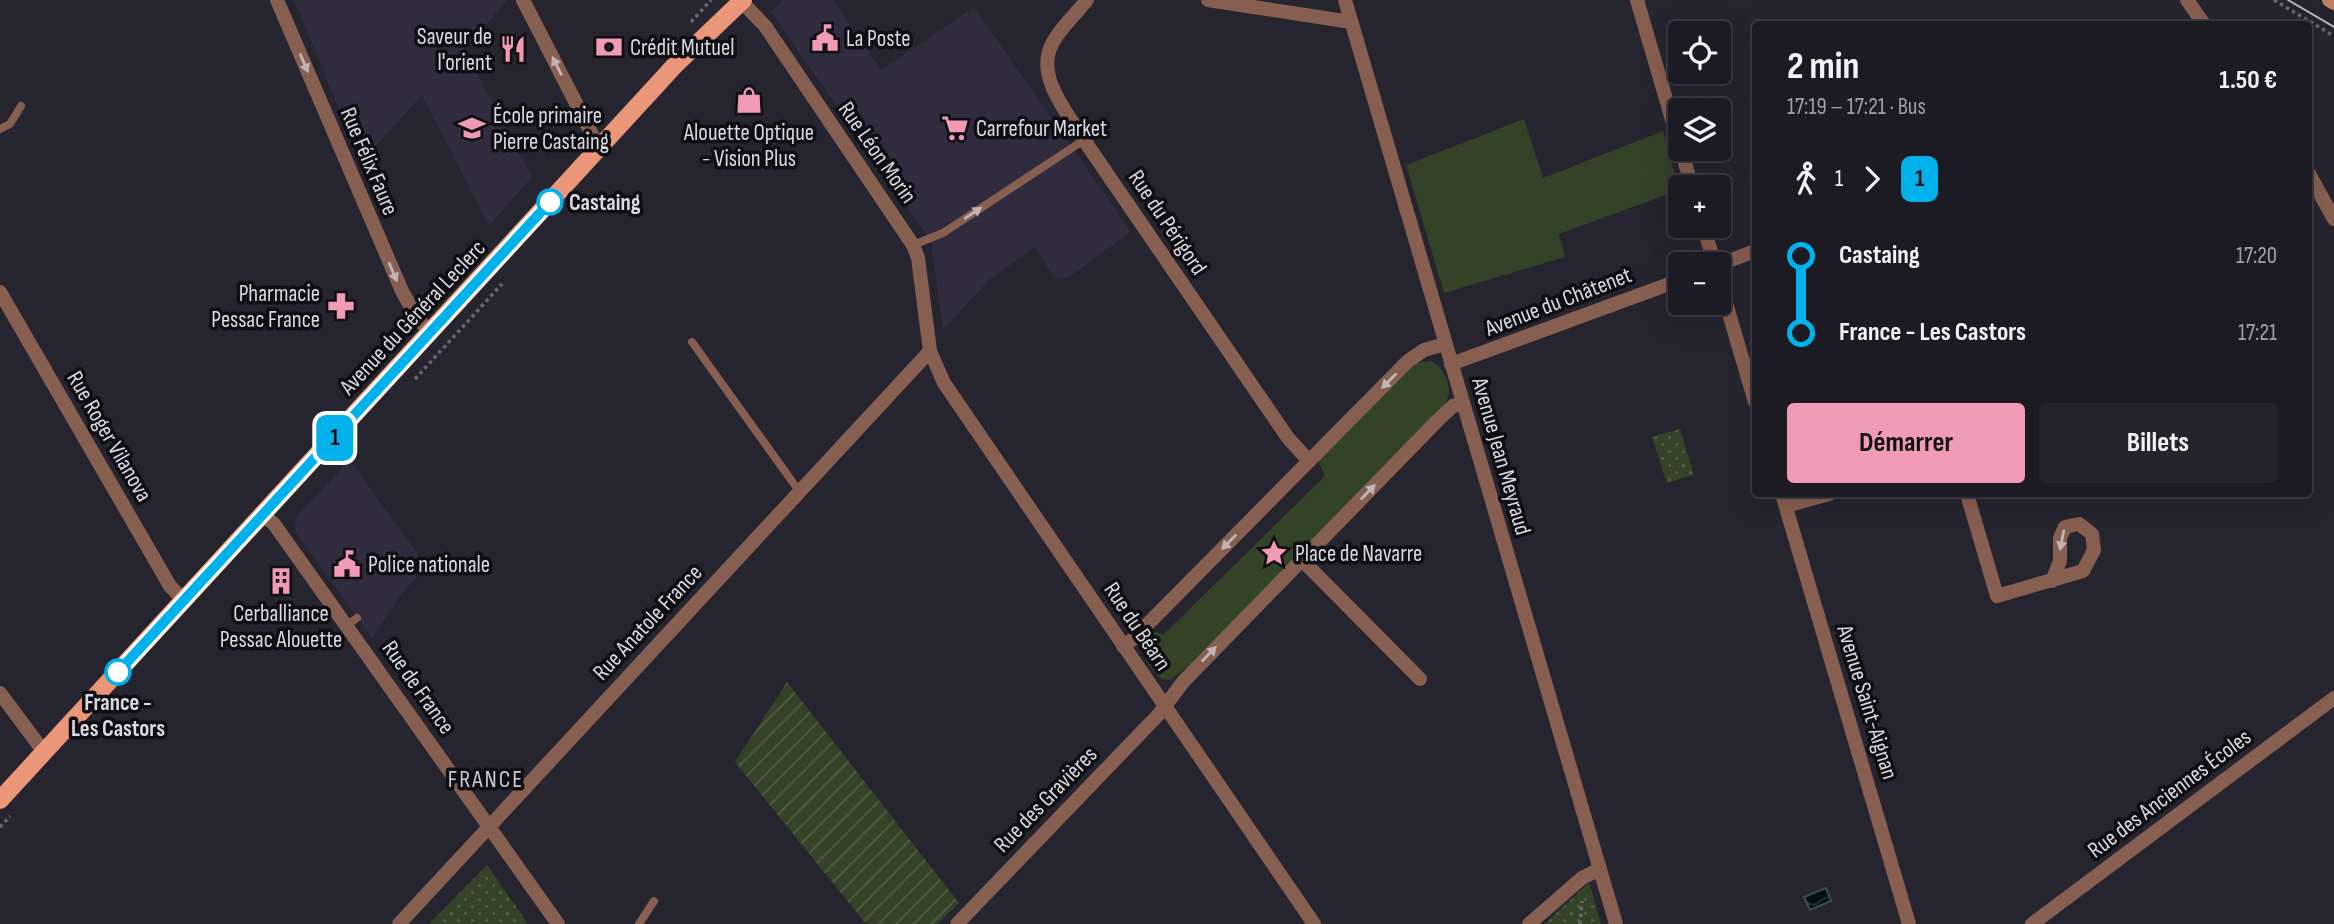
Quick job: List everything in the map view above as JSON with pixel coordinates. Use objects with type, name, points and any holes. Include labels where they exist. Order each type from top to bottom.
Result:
[{"type":"main road","name":"Avenue du Général Leclerc","points":[[0,800],[738,0]]},
{"type":"main road","points":[[2329,0],[2334,3]]},
{"type":"street","name":"Rue Félix Faure","points":[[277,0],[401,291],[418,320],[432,332]]},
{"type":"street","points":[[523,0],[600,148]]},
{"type":"street","name":"Rue Léon Morin","points":[[738,0],[765,26],[913,244],[918,258],[930,351]]},
{"type":"street","name":"Rue du Périgord","points":[[1087,0],[1052,44],[1047,63],[1052,89],[1288,438],[1309,461]]},
{"type":"street","name":"Avenue Jean Meyraud","points":[[1345,0],[1616,924]]},
{"type":"street","points":[[2187,0],[2202,21]]},
{"type":"street","points":[[1215,1],[1352,22]]},
{"type":"street","points":[[1640,1],[1668,104]]},
{"type":"street","points":[[2312,179],[2334,219]]},
{"type":"street","points":[[1731,260],[1752,252]]},
{"type":"street","name":"Avenue du Châtenet","points":[[1451,364],[1668,284]]},
{"type":"street","name":"Rue Roger Vilanova","points":[[0,292],[170,586],[184,601]]},
{"type":"street","points":[[1729,315],[1752,392]]},
{"type":"street","points":[[1123,646],[1408,361],[1424,350],[1445,344]]},
{"type":"street","name":"Rue Anatole France","points":[[399,924],[930,351]]},
{"type":"street","name":"Rue du Béarn","points":[[930,351],[944,383],[1314,924]]},
{"type":"street","points":[[1165,706],[1183,682],[1438,420],[1453,406],[1463,403]]},
{"type":"street","points":[[1784,500],[1806,497]]},
{"type":"street","points":[[1968,497],[1997,596],[2052,581]]},
{"type":"street","name":"Avenue Saint-Aignan","points":[[1784,500],[1909,924]]},
{"type":"street","name":"Rue de France","points":[[264,515],[352,621],[558,924]]},
{"type":"street","points":[[1302,559],[1420,679]]},
{"type":"street","points":[[0,693],[44,752]]},
{"type":"street","name":"Rue des Anciennes Écoles","points":[[2032,924],[2334,698]]},
{"type":"street","name":"Rue des Gravières","points":[[957,924],[1165,706]]},
{"type":"street","points":[[1529,924],[1582,878],[1600,869]]},
{"type":"lane","points":[[0,129],[10,124],[21,106]]},
{"type":"lane","points":[[913,244],[943,233],[1084,140]]},
{"type":"lane","points":[[692,342],[799,491]]},
{"type":"lane","points":[[639,924],[654,901]]},
{"type":"path","points":[[2274,0],[2309,21]]},
{"type":"path","points":[[2312,23],[2334,36]]},
{"type":"shaded area","name":"École primaire Pierre Castaing","points":[[294,0],[505,0],[464,49],[532,177],[489,226],[422,95],[361,162]]},
{"type":"shaded area","points":[[783,0],[833,0],[881,70],[974,7],[1131,232],[1069,277],[1055,279],[1035,247],[989,280],[943,330],[931,241],[771,12]]},
{"type":"shaded area","points":[[350,460],[427,567],[403,592],[372,638],[295,531],[296,517]]},
{"type":"green space","points":[[1524,119],[1543,178],[1663,131],[1668,161],[1671,161],[1675,175],[1668,175],[1668,194],[1559,234],[1565,257],[1444,293],[1406,165]]},
{"type":"green space","name":"Place de Navarre","points":[[1431,361],[1441,369],[1448,381],[1447,401],[1443,407],[1189,666],[1170,680],[1161,679],[1145,656],[1145,644],[1150,630],[1163,635],[1325,476],[1318,461],[1405,372],[1416,363]]},
{"type":"green space","points":[[1680,429],[1694,475],[1667,483],[1652,437]]},
{"type":"green space","points":[[787,682],[959,903],[937,924],[866,924],[735,762]]},
{"type":"green space","points":[[487,865],[528,924],[429,924]]},
{"type":"green space","points":[[1589,883],[1601,924],[1544,924]]},
{"type":"water","points":[[1826,888],[1831,901],[1810,910],[1804,897]]},
{"type":"tram line","points":[[2288,0],[2334,27]]},
{"type":"bus line","name":"1","points":[[118,672],[550,202]]},
{"type":"place","name":"La Poste","points":[[825,38]]},
{"type":"place","name":"Crédit Mutuel","points":[[609,47]]},
{"type":"place","name":"Saveur de l'orient","points":[[513,49]]},
{"type":"place","name":"Alouette Optique - Vision Plus","points":[[749,100]]},
{"type":"place","name":"École primaire Pierre Castaing","points":[[472,128]]},
{"type":"place","name":"Carrefour Market","points":[[955,128]]},
{"type":"place","name":"Castaing","points":[[550,202]]},
{"type":"place","name":"Pharmacie Pessac France","points":[[341,306]]},
{"type":"place","name":"Place de Navarre","points":[[1274,553]]},
{"type":"place","name":"Police nationale","points":[[347,564]]},
{"type":"place","name":"Cerballiance Pessac Alouette","points":[[281,581]]},
{"type":"place","name":"France - Les Castors","points":[[118,672]]},
{"type":"district","name":"FRANCE","points":[[486,779]]}]
